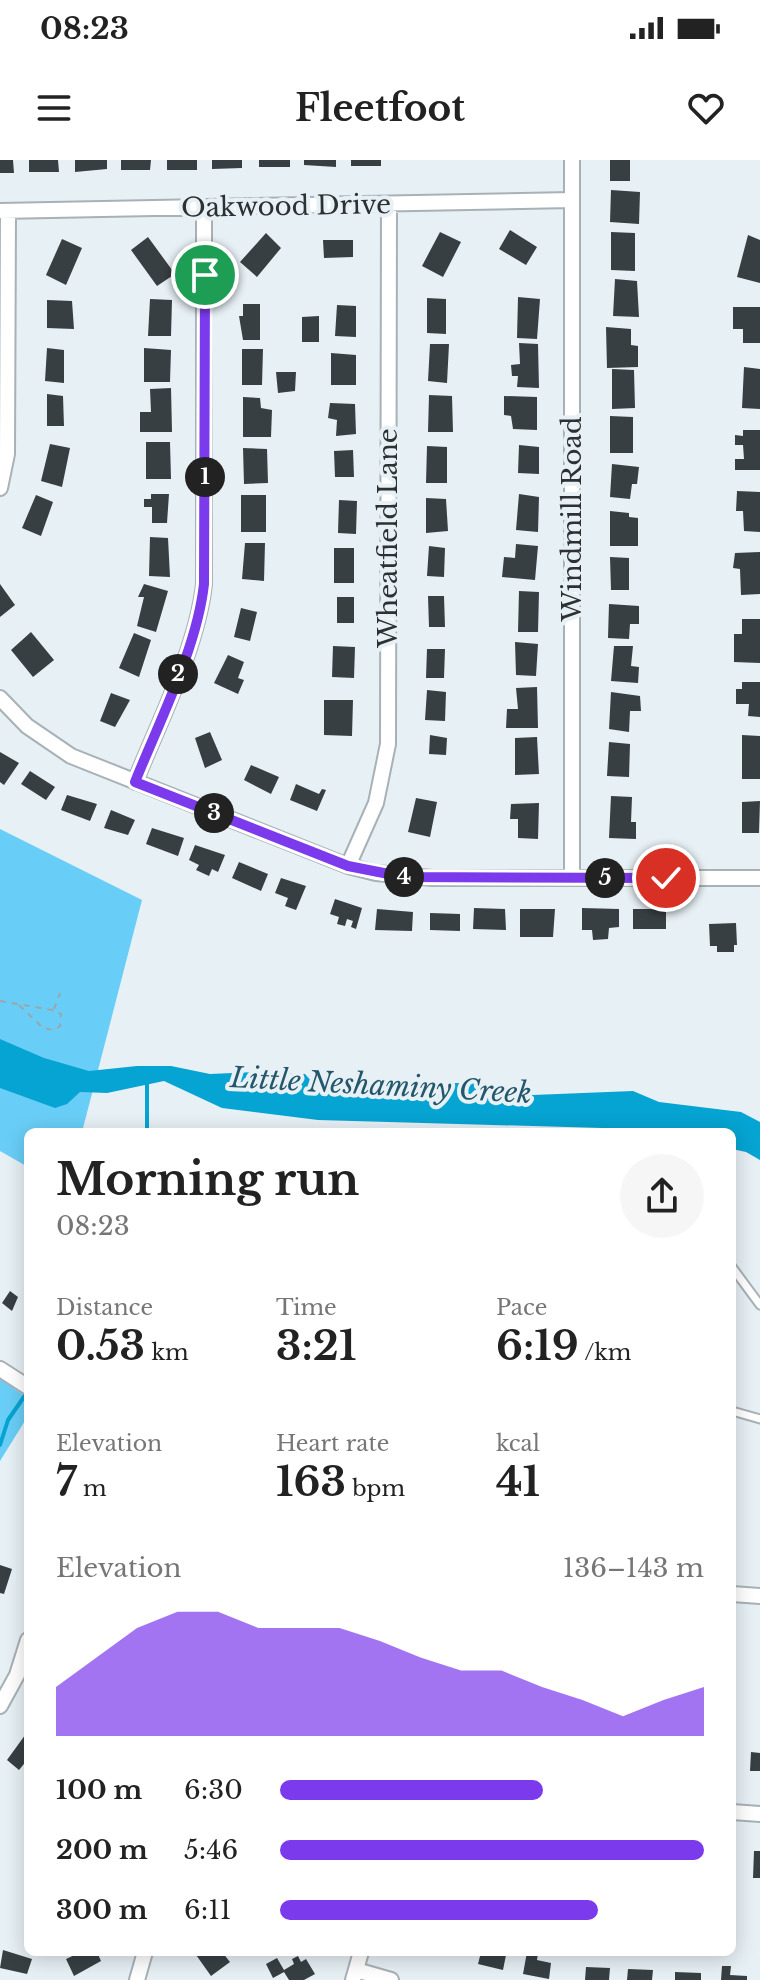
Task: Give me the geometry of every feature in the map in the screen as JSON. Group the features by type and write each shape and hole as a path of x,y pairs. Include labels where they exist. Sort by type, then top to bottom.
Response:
{"street":[{"name":"Windmill Road","path":"572,160 572,878"},
{"name":"Oakwood Drive","path":"4,211 572,200"},
{"name":"Wheatfield Lane","path":"348,866 376,803 388,744 389,204"},
{"path":"135,782 187,652 202,605 204,207"},
{"path":"0,488 7,454 4,406 4,211"},
{"path":"0,698 27,726 55,747 348,866 404,877 760,878"},
{"path":"0,1369 24,1384"},
{"path":"736,1594 760,1596"},
{"path":"0,1706 17,1675 24,1653"},
{"path":"736,1812 760,1814"},
{"path":"137,1980 144,1956"},
{"path":"355,1975 391,1980"}],"lane":[{"path":"736,1272 760,1305"},
{"path":"736,1412 760,1419"}],"path":[{"path":"54,1011 60,993"},
{"path":"0,1001 54,1011 61,1014 60,1026 54,1030 43,1028 19,1005"}],"shaded area":[{"path":"0,829 142,900 83,1128 24,1128 24,1165 0,1151"},
{"path":"0,1379 24,1395 24,1422 0,1461"}],"water":[{"name":"Little Neshaminy Creek","path":"0,1039 44,1058 89,1071 171,1066 210,1074 305,1074 313,1083 476,1083 533,1095 633,1091 659,1102 741,1112 760,1122 760,1160 736,1150 736,1128 602,1128 318,1120 222,1108 164,1081 107,1093 80,1092 67,1104 55,1108 0,1088"}],"building":[{"path":"0,160 13,160 14,173 0,173"},
{"path":"29,160 58,160 59,172 29,172"},
{"path":"75,160 107,160 107,169 75,172"},
{"path":"121,160 151,160 150,170 121,170"},
{"path":"167,160 197,160 197,170 167,170"},
{"path":"212,160 242,160 242,168 212,169"},
{"path":"259,160 290,160 290,167 259,167"},
{"path":"304,160 336,160 336,167 304,165"},
{"path":"351,160 381,160 381,166 351,166"},
{"path":"610,160 630,160 630,181 610,181"},
{"path":"611,190 640,192 639,224 610,222"},
{"path":"510,230 537,247 526,265 499,249"},
{"path":"440,232 461,242 443,277 422,266"},
{"path":"611,232 635,233 635,271 611,270"},
{"path":"266,233 281,248 257,277 240,262"},
{"path":"748,235 760,240 760,283 737,277"},
{"path":"148,237 175,274 157,286 131,250"},
{"path":"62,239 82,248 66,285 46,275"},
{"path":"323,240 353,240 353,257 324,258"},
{"path":"615,279 637,281 639,317 613,316"},
{"path":"518,297 540,299 537,339 517,338"},
{"path":"427,298 446,299 446,334 427,333"},
{"path":"150,299 172,300 171,336 148,336"},
{"path":"47,300 72,301 74,329 47,328"},
{"path":"243,304 260,304 260,340 243,340 239,316 243,316"},
{"path":"337,305 356,306 356,337 335,336"},
{"path":"733,307 760,307 760,343 743,343 743,329 733,329"},
{"path":"319,316 319,342 302,342 302,317"},
{"path":"606,327 631,329 631,345 638,346 638,367 607,368"},
{"path":"519,343 538,344 539,388 517,387 518,376 512,376 511,365 520,364"},
{"path":"430,344 449,344 447,383 428,381"},
{"path":"47,348 64,350 64,383 45,381"},
{"path":"144,348 171,350 170,382 144,382"},
{"path":"242,349 263,349 262,385 242,385"},
{"path":"331,353 356,355 356,385 331,385"},
{"path":"744,367 760,369 760,409 742,408"},
{"path":"612,369 634,370 635,408 612,409"},
{"path":"276,372 296,372 295,391 278,393"},
{"path":"171,388 172,432 140,432 140,412 151,412 150,389"},
{"path":"47,394 63,396 64,426 47,426"},
{"path":"429,395 452,396 453,432 428,432"},
{"path":"504,396 537,397 537,430 513,429 511,416 504,415"},
{"path":"243,397 260,398 261,408 272,410 271,437 243,437"},
{"path":"330,403 355,404 356,434 336,436 337,420 328,418"},
{"path":"610,416 633,417 633,453 610,453"},
{"path":"743,430 760,430 760,470 735,470 735,459 744,459 743,445 735,445 735,435 743,436"},
{"path":"146,442 170,442 171,479 146,479"},
{"path":"50,444 70,448 62,487 41,481"},
{"path":"519,445 539,447 539,474 518,473"},
{"path":"427,446 447,447 447,483 426,483"},
{"path":"243,448 267,449 268,483 244,484"},
{"path":"353,450 354,477 335,477 334,451"},
{"path":"612,464 639,467 637,484 632,484 630,499 610,497"},
{"path":"737,491 760,492 760,532 744,531 743,511 736,511"},
{"path":"151,494 169,494 167,523 152,523 152,507 144,507 144,499 151,499"},
{"path":"519,494 539,497 538,532 516,530"},
{"path":"36,495 53,502 41,536 22,528"},
{"path":"241,495 266,495 266,532 241,532"},
{"path":"426,498 446,499 448,531 426,533"},
{"path":"339,500 357,501 356,534 338,533"},
{"path":"610,511 629,513 629,517 638,518 638,546 610,546"},
{"path":"150,537 168,538 170,577 149,576"},
{"path":"245,543 265,543 264,581 242,579"},
{"path":"516,544 538,546 535,580 502,577 504,557 515,558"},
{"path":"429,546 445,548 444,577 427,576"},
{"path":"334,548 354,548 354,583 334,583"},
{"path":"760,552 760,594 741,595 740,569 733,568 735,553"},
{"path":"610,557 629,558 629,590 611,590"},
{"path":"0,584 15,605 0,617"},
{"path":"144,584 168,591 156,632 137,626 144,597 138,597"},
{"path":"519,591 539,592 538,632 518,632"},
{"path":"428,596 444,596 445,627 429,627"},
{"path":"337,597 354,597 354,623 337,623"},
{"path":"609,604 639,606 639,624 630,624 629,639 608,638"},
{"path":"241,608 257,612 250,641 234,637"},
{"path":"742,619 760,619 760,663 734,662 734,634 742,634"},
{"path":"31,632 54,660 33,677 11,650"},
{"path":"134,633 151,640 139,677 119,668"},
{"path":"515,642 538,644 536,676 516,675"},
{"path":"333,646 355,647 354,678 332,677"},
{"path":"614,646 633,646 631,666 639,667 638,683 611,681"},
{"path":"427,649 445,649 444,678 426,678"},
{"path":"228,655 244,662 238,678 244,680 238,694 214,683"},
{"path":"742,682 760,682 760,717 748,716 749,704 736,704 736,689 742,689"},
{"path":"537,687 538,728 506,728 507,709 518,709 516,688"},
{"path":"427,690 446,692 445,721 425,720"},
{"path":"611,692 640,696 641,711 630,711 629,732 609,729"},
{"path":"111,693 130,700 115,727 100,721"},
{"path":"324,700 353,700 352,736 324,735"},
{"path":"210,732 222,760 205,768 195,738"},
{"path":"430,735 447,738 446,755 429,754"},
{"path":"742,735 760,736 760,779 742,779"},
{"path":"537,737 539,774 515,775 515,738"},
{"path":"609,742 630,744 629,777 607,776"},
{"path":"0,752 19,763 4,785 0,782"},
{"path":"251,765 279,777 271,794 244,780"},
{"path":"30,771 55,787 46,800 21,784"},
{"path":"296,784 319,794 322,789 326,790 317,811 290,800"},
{"path":"67,795 97,804 90,821 61,810"},
{"path":"611,796 632,797 631,822 636,822 636,839 609,838"},
{"path":"416,798 437,802 430,837 408,832"},
{"path":"760,801 759,833 742,833 742,802"},
{"path":"539,803 538,839 518,838 518,819 510,819 511,804"},
{"path":"111,810 135,820 128,835 104,828"},
{"path":"152,828 184,838 178,856 146,844"},
{"path":"195,845 225,855 218,872 212,869 209,876 196,870 199,865 189,860"},
{"path":"239,862 268,874 261,891 232,878"},
{"path":"281,878 306,886 296,910 285,906 288,898 275,893"},
{"path":"335,899 362,908 356,929 351,927 353,921 347,919 345,926 337,924 339,917 330,914"},
{"path":"474,908 505,909 506,930 473,929"},
{"path":"582,908 619,909 619,927 609,928 608,939 593,940 592,930 582,930"},
{"path":"377,909 413,912 412,931 375,930"},
{"path":"520,909 555,909 553,937 520,937"},
{"path":"633,909 666,909 666,929 633,929"},
{"path":"430,913 460,914 460,931 430,930"},
{"path":"736,923 737,945 734,945 734,952 717,952 717,946 710,946 709,924"},
{"path":"10,1291 18,1297 12,1311 2,1303"},
{"path":"0,1565 12,1569 4,1594 0,1593"},
{"path":"24,1737 24,1764 19,1770 7,1760"},
{"path":"751,1752 760,1753 760,1771 750,1771"},
{"path":"754,1851 760,1851 760,1878 753,1878"},
{"path":"3,1950 32,1959 27,1974 0,1968"},
{"path":"72,1956 99,1956 101,1961 74,1976 66,1959"},
{"path":"197,1956 225,1956 230,1962 211,1976"},
{"path":"298,1956 301,1962 306,1959 315,1974 304,1980 289,1980 284,1972 273,1978 266,1964 277,1958 284,1970 294,1964 292,1959"},
{"path":"480,1956 506,1956 503,1970 478,1964"},
{"path":"526,1956 538,1956 537,1960 551,1963 549,1979 523,1974"},
{"path":"722,1966 731,1966 730,1975 747,1976 747,1980 721,1980"},
{"path":"586,1967 610,1968 609,1980 585,1980"},
{"path":"628,1969 653,1970 652,1980 627,1980"},
{"path":"675,1972 701,1973 701,1980 675,1980"}],"waterway":[{"path":"147,1078 147,1128"},
{"path":"0,1445 8,1420 24,1397"}],"route":[{"path":"205,275 202,605 182,665 135,782 348,866 376,873 432,878 666,878"}]}
